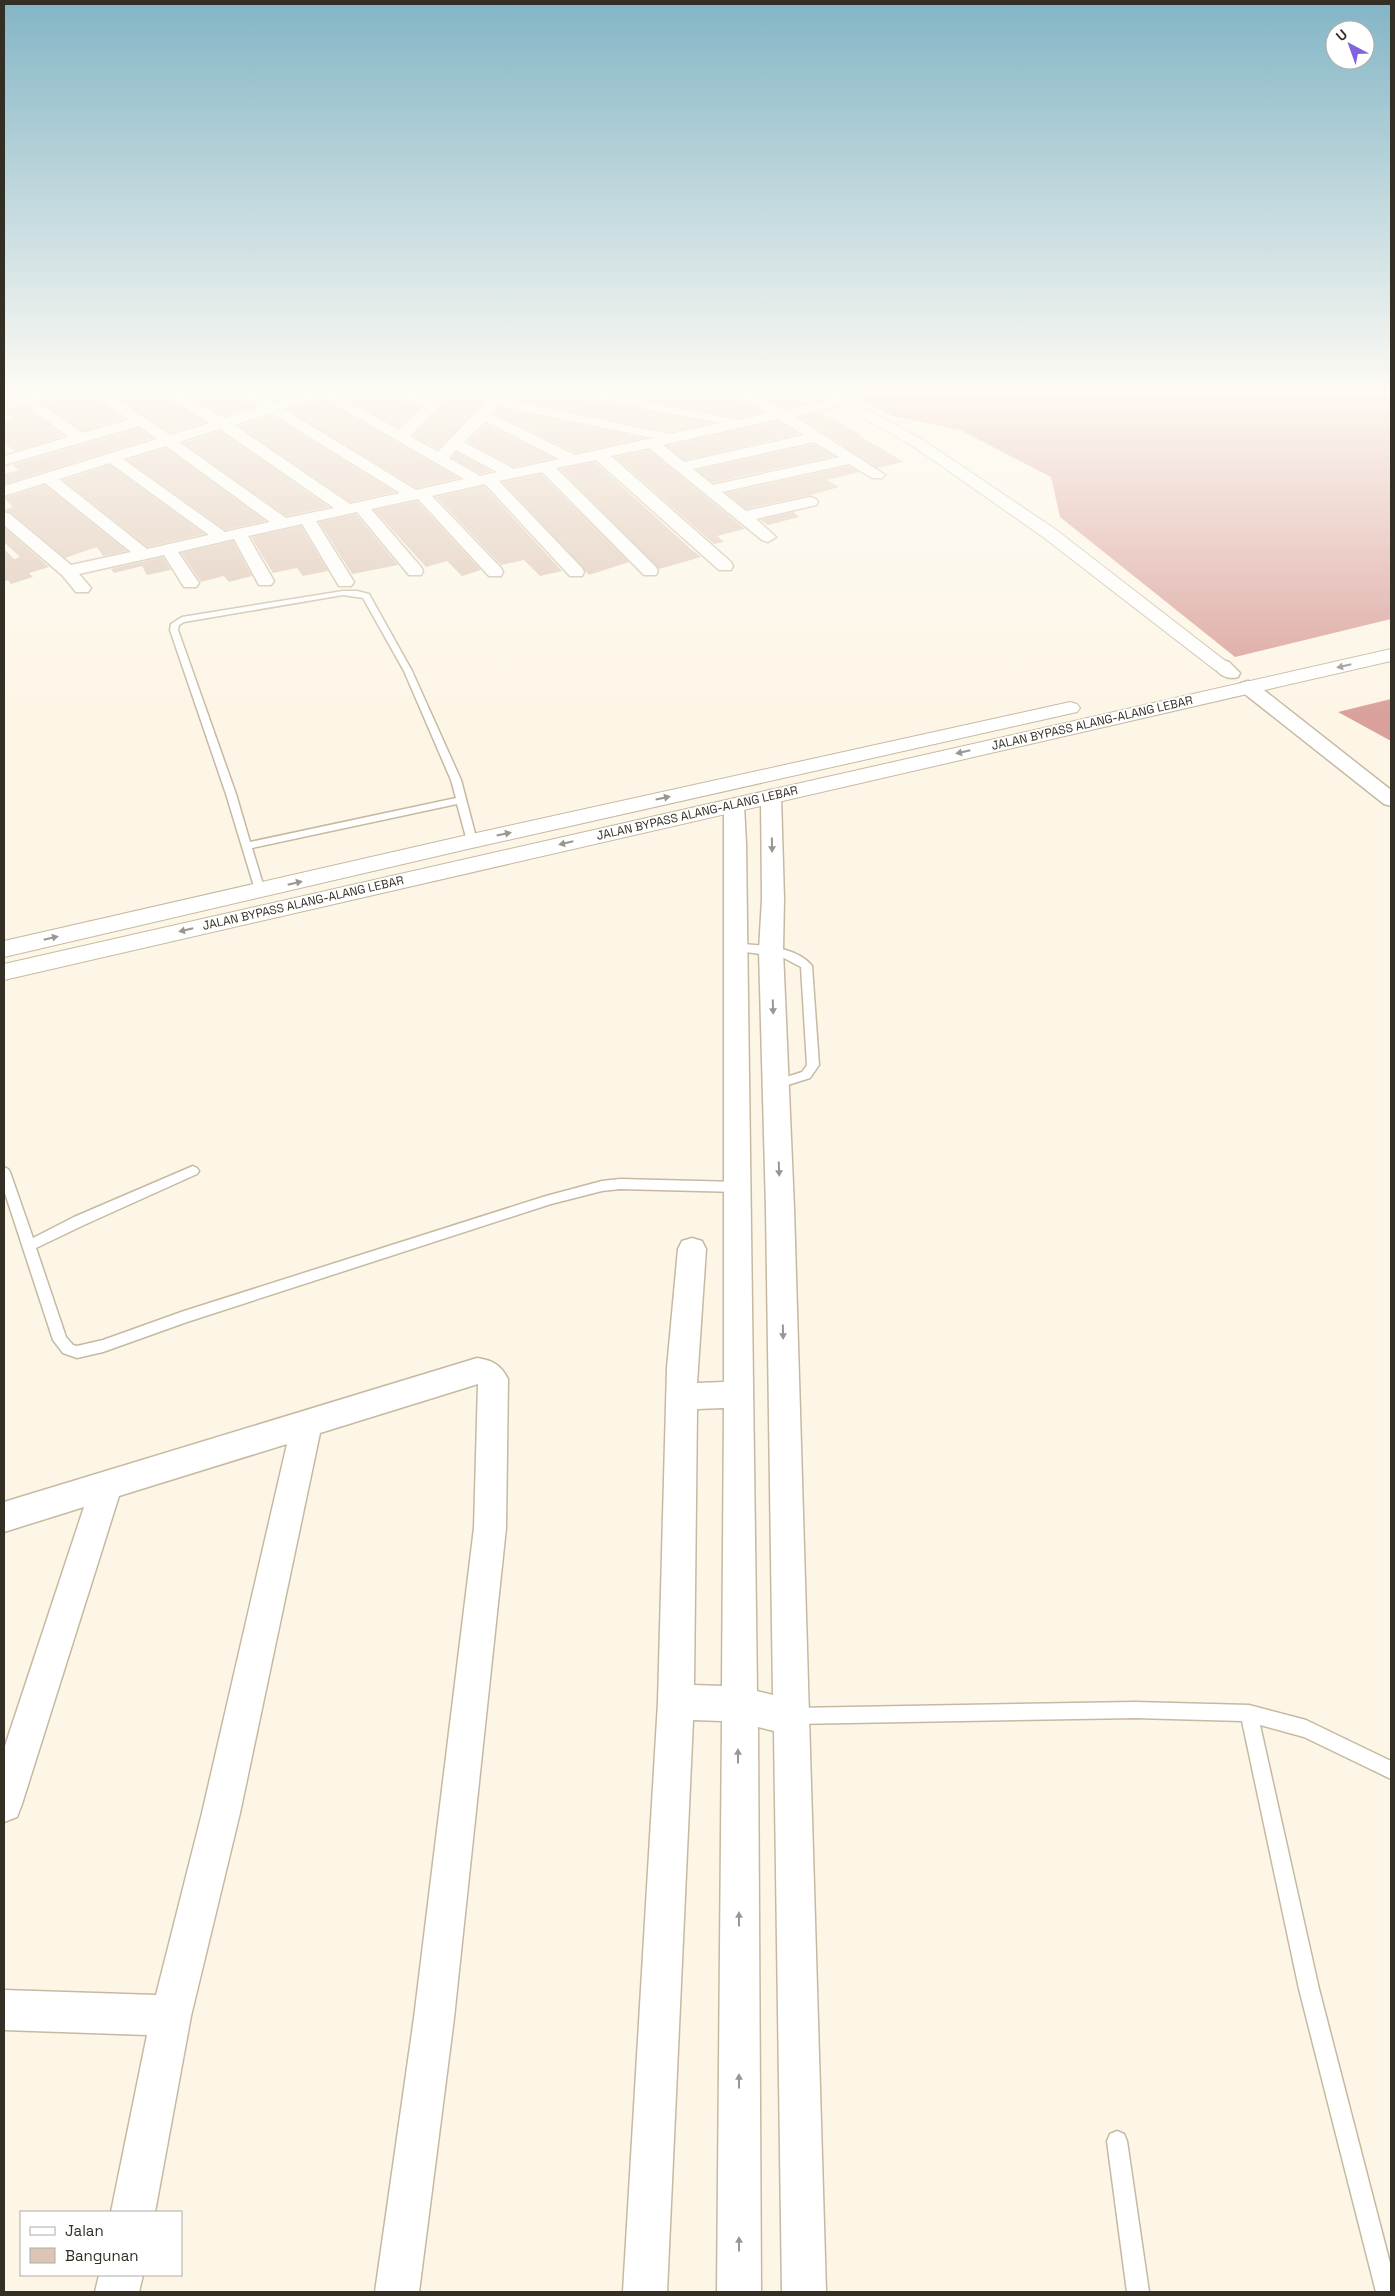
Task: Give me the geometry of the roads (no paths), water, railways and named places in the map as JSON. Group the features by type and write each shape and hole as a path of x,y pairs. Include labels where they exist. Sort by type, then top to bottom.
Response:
{"main road":[{"path":"1001,500 1049,533 1226,670"},
{"name":"JALAN BYPASS ALANG-ALANG LEBAR","path":"4,949 1226,670 1391,638"},
{"name":"JALAN BYPASS ALANG-ALANG LEBAR","path":"4,972 1391,655"}],"street":[{"path":"76,500 146,555"},
{"path":"171,500 222,537"},
{"path":"250,500 284,524"},
{"path":"343,500 355,508 415,571"},
{"path":"68,571 390,500"},
{"path":"424,500 496,572"},
{"path":"503,500 576,572"},
{"path":"579,500 650,570"},
{"path":"651,500 726,566"},
{"path":"722,500 768,537"},
{"path":"743,517 810,502"},
{"path":"4,517 68,571 82,588"},
{"path":"307,519 345,582"},
{"path":"239,534 265,581"},
{"path":"169,550 190,583"},
{"path":"1248,688 1391,800"},
{"path":"772,796 773,899 771,950 780,1208 804,2292"},
{"path":"734,805 737,900 739,1187 740,2292"},
{"path":"645,2292 676,1702 681,1396 692,1249"},
{"path":"4,1517 477,1371 490,1375 493,1379 490,1528 434,2018 397,2292"},
{"path":"681,1396 739,1395"},
{"path":"133,2211 171,2016 221,1813 307,1424"},
{"path":"4,1804 107,1485"},
{"path":"676,1702 738,1704 790,1716"},
{"path":"4,2010 171,2016"},
{"path":"117,2292 121,2276"}],"lane":[{"path":"260,891 231,794 174,630 175,624 182,620 343,593 357,593 366,596 408,671 456,780 472,841"},
{"path":"246,846 461,800"},
{"path":"736,947 771,950"},
{"path":"30,1245 79,1221 193,1171"},
{"path":"4,1172 30,1245 60,1340 68,1349 77,1352 102,1346 184,1317 551,1199 602,1186 620,1184 739,1187"},
{"path":"790,1716 1135,1710 1249,1713 1306,1729 1391,1770"},
{"path":"1249,1713 1309,1989 1387,2292"},
{"path":"1118,2141 1138,2292"}]}
